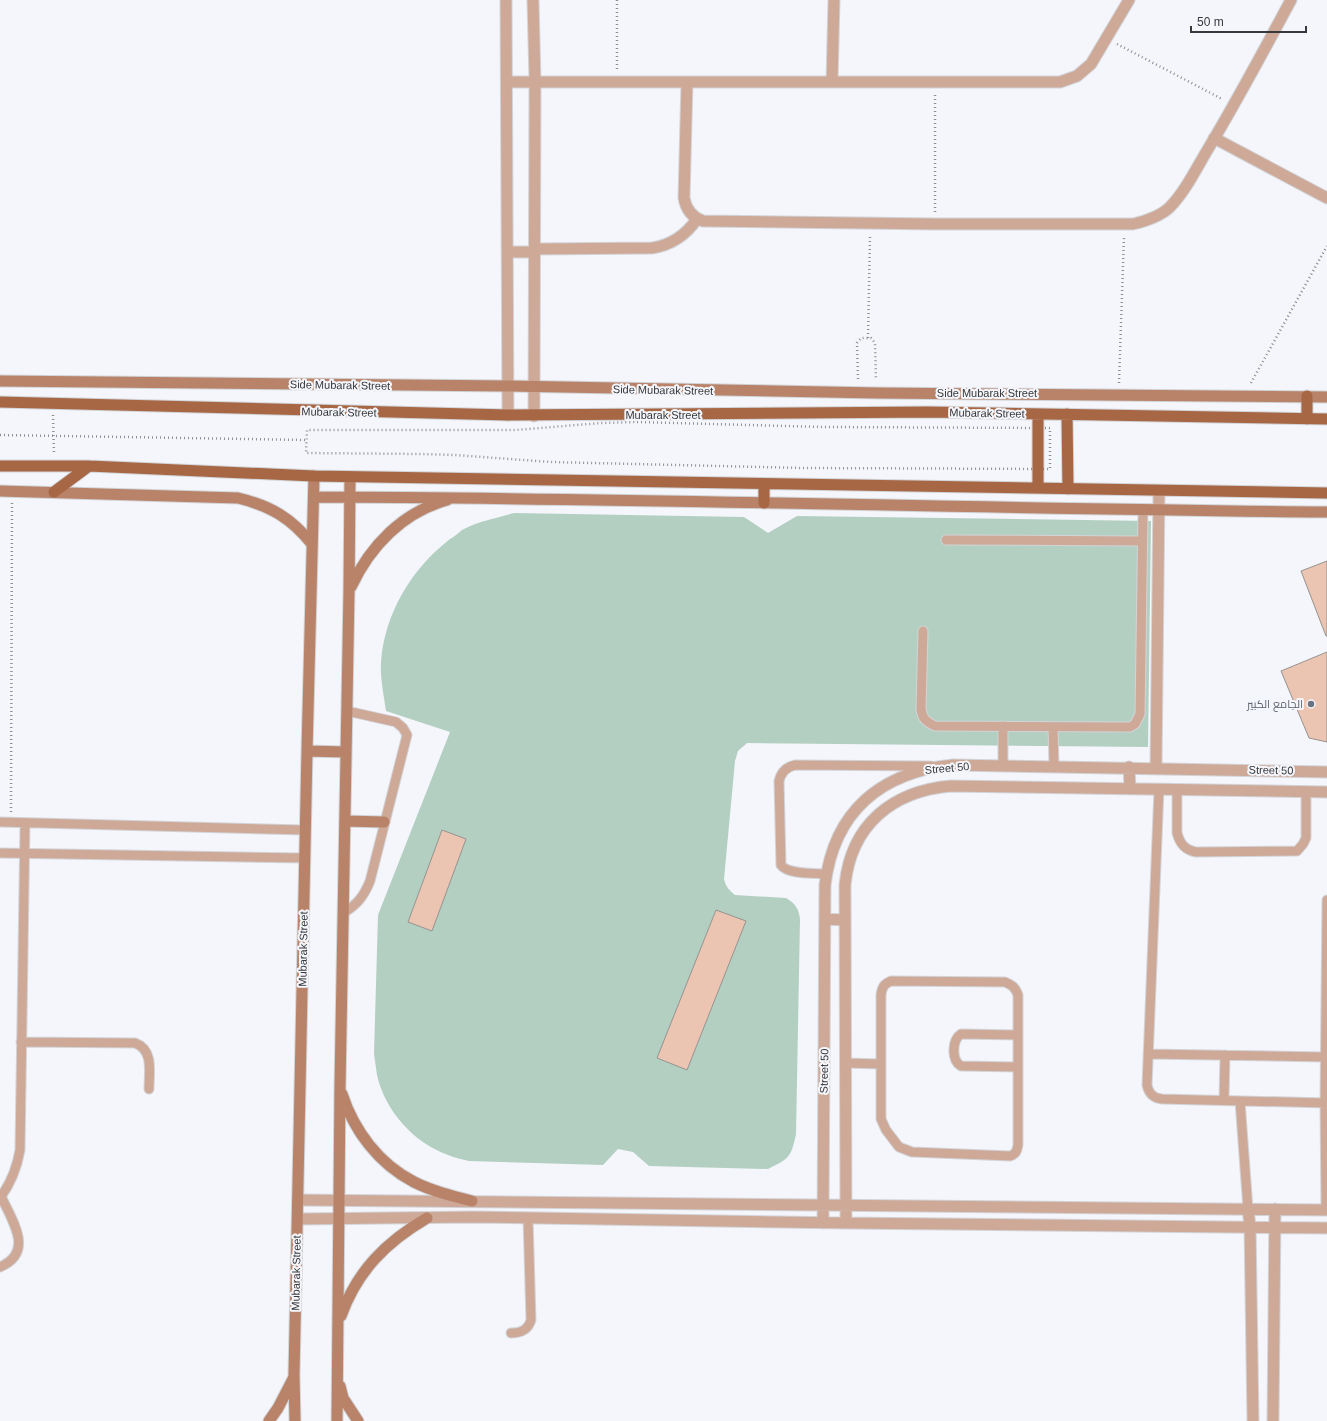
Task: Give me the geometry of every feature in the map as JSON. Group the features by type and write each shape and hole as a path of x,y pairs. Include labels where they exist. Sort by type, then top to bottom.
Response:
{"main road":[{"name":"Side Mubarak Street","path":"0,381 507,386 534,388 858,392 1327,396"},
{"path":"1307,396 1307,419"},
{"name":"Mubarak Street","path":"0,402 508,416 921,412 1327,419"},
{"path":"1038,414 1038,488"},
{"path":"1067,414 1068,489"},
{"path":"0,466 89,466 350,477 1327,493"},
{"path":"54,492 89,466"},
{"name":"Mubarak Street","path":"295,1421 294,1375 306,751 314,476"},
{"path":"337,1421 338,1200 350,477"},
{"path":"764,484 764,503"},
{"path":"0,492 54,492 238,498 256,502 287,518 312,544"},
{"path":"314,496 457,497 1327,512"},
{"path":"349,592 367,559 378,544 391,531 406,519 422,510 439,502 457,497"},
{"path":"306,751 346,752"},
{"path":"345,822 384,822"},
{"path":"340,1086 346,1106 355,1124 380,1157 413,1181 432,1190 472,1201"},
{"path":"338,1324 354,1287 369,1265 393,1240 409,1228 427,1218"},
{"path":"269,1421 287,1392 294,1375"},
{"path":"337,1377 343,1398 358,1421"}],"street":[{"path":"506,0 508,82 508,416"},
{"path":"533,0 535,81 534,416"},
{"path":"832,82 834,0"},
{"path":"508,82 1051,82 1069,80 1077,76 1091,64 1129,0"},
{"path":"687,82 684,198 688,211 697,219 708,222 1124,225 1142,222 1159,215 1180,196 1233,105 1291,0"},
{"path":"1214,138 1326,195"},
{"path":"508,252 660,247 675,241 684,235 697,219"},
{"path":"1156,768 1159,491"},
{"name":"Street 50","path":"823,1223 825,885 831,855 836,840 852,814 864,801 877,790 892,781 907,774 938,766 1054,766 1327,772"},
{"path":"1129,768 1130,789"},
{"name":"Street 50","path":"846,1223 846,872 854,848 863,832 876,816 899,799 925,789 951,786 1327,792"},
{"path":"825,919 845,920"},
{"path":"298,1200 1248,1208 1326,1210"},
{"path":"472,1201 472,1217"},
{"path":"1248,1208 1250,1226 1253,1421"},
{"path":"1273,1421 1275,1209"},
{"path":"298,1219 472,1217 823,1223 1250,1226 1327,1228"}],"lane":[{"path":"923,631 920,709 924,720 935,726 1130,727 1135,724 1140,714 1143,510"},
{"path":"946,540 1142,541"},
{"path":"343,913 356,904 366,891 370,881 407,735 400,724 396,722 347,711"},
{"path":"1002,726 1003,766"},
{"path":"1053,727 1054,766"},
{"path":"827,874 790,872 784,869 781,865 779,781 782,772 786,768 795,765 938,766"},
{"path":"1159,789 1147,1086 1152,1095 1156,1098 1162,1099 1326,1103"},
{"path":"1177,790 1178,839 1187,848 1196,852 1297,851 1306,838 1306,792"},
{"path":"0,822 305,830"},
{"path":"0,1267 12,1260 17,1254 19,1240 1,1197 13,1177 18,1164 20,1150 25,823"},
{"path":"0,853 304,858"},
{"path":"1326,1210 1325,1057 1327,900"},
{"path":"891,980 1005,982 1015,988 1018,995 1018,1035 1018,1145 1014,1154 1010,1156 919,1153 899,1147 886,1130 881,1119 881,995 882,988 886,983 891,980"},
{"path":"1018,1035 961,1034 955,1041 955,1059 961,1066 1018,1067"},
{"path":"22,1042 135,1043 144,1048 149,1057 149,1089"},
{"path":"1148,1054 1325,1057"},
{"path":"1224,1100 1225,1055"},
{"path":"845,1062 881,1064"},
{"path":"1240,1101 1248,1208"},
{"path":"511,1333 522,1332 527,1328 531,1320 528,1218"}],"path":[{"path":"617,0 617,82"},
{"path":"1106,38 1233,105"},
{"path":"935,82 935,224"},
{"path":"868,338 870,224"},
{"path":"1118,394 1124,225"},
{"path":"1244,396 1327,246"},
{"path":"858,392 857,342 860,338 873,339 875,343 877,392"},
{"path":"53,403 54,466"},
{"path":"637,422 824,427 1050,428 1050,469 803,468 551,462 427,454 306,453 307,440 307,430 516,430 637,422"},
{"path":"0,435 307,440"},
{"path":"11,822 12,492"}],"green space":[{"path":"514,513 744,517 768,533 797,516 1151,521 1148,747 747,743 738,751 735,761 724,879 725,882 728,888 735,895 786,898 796,907 799,912 800,919 796,1134 793,1148 788,1156 781,1162 768,1169 649,1166 633,1152 618,1149 603,1165 469,1161 436,1150 413,1134 394,1113 381,1088 377,1075 374,1054 378,915 450,732 386,711 381,675 383,645 394,610 402,594 412,578 436,551 468,527"}],"building":[{"path":"1327,561 1327,636 1326,636 1301,571"},
{"name":"الجامع الكبير","path":"1327,652 1327,742 1309,738 1281,671"},
{"path":"442,830 466,839 432,931 408,922"},
{"path":"716,910 746,921 687,1070 657,1058"}],"place":[{"name":"الجامع الكبير","path":"1311,704"}]}
